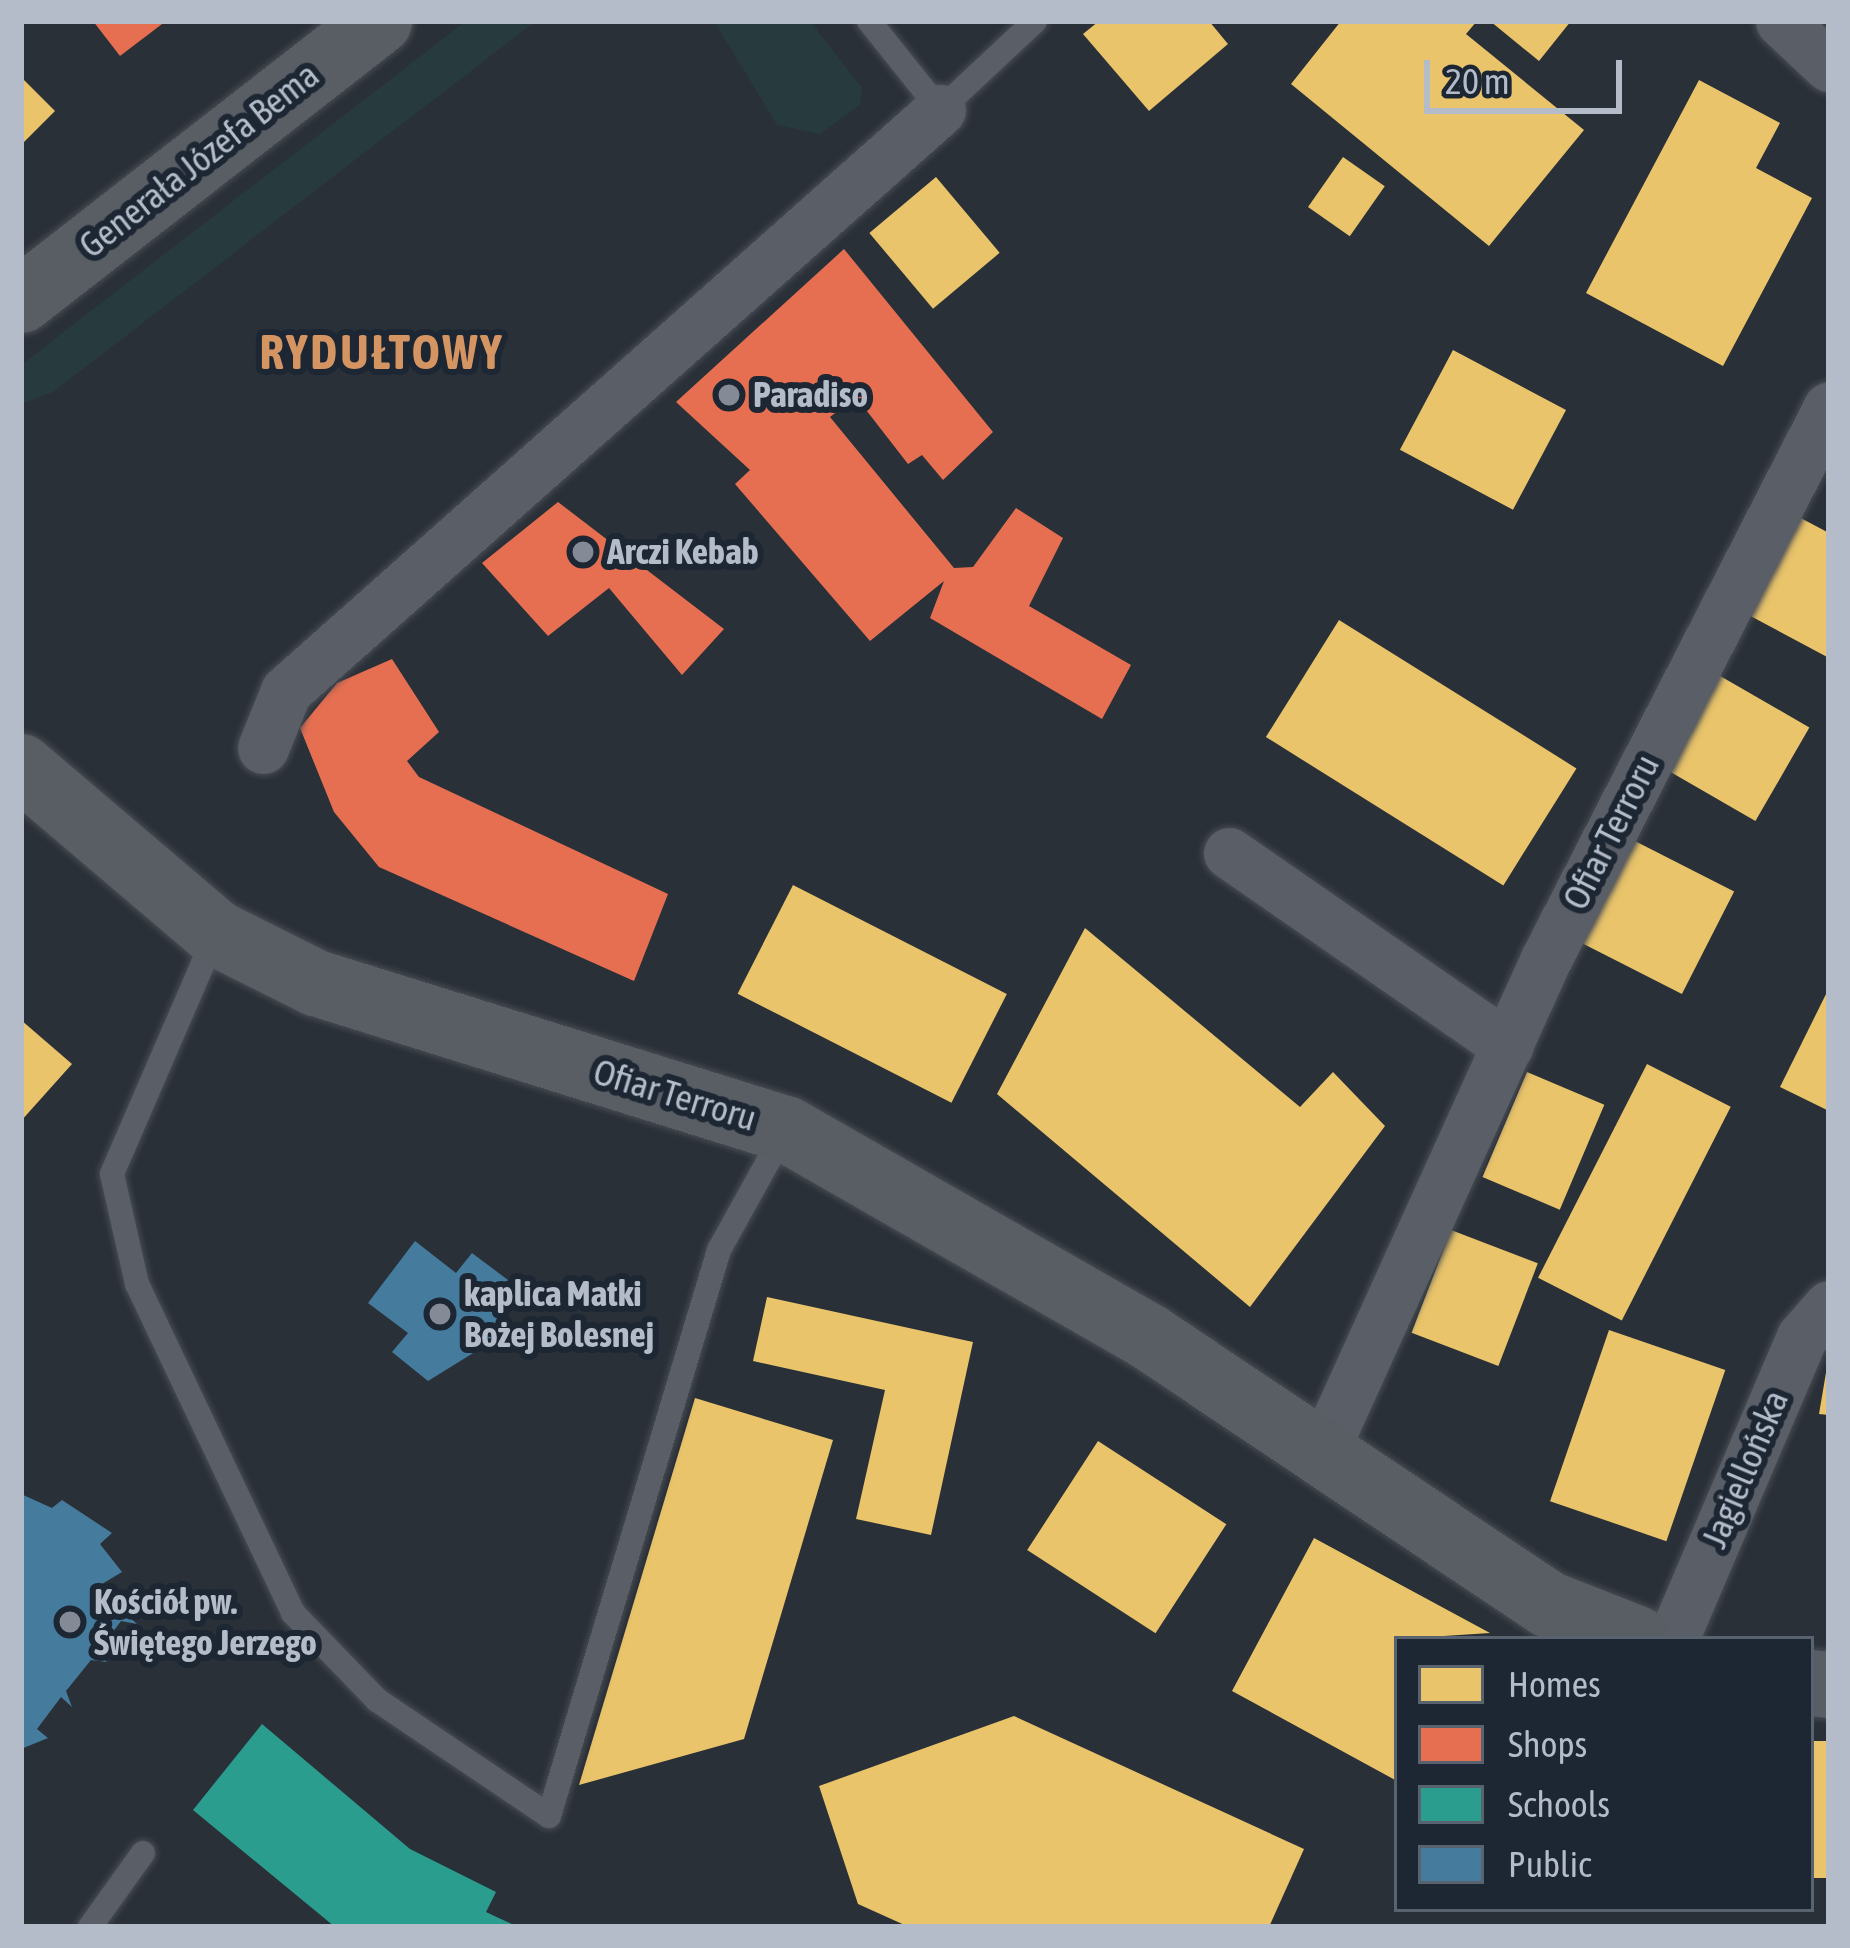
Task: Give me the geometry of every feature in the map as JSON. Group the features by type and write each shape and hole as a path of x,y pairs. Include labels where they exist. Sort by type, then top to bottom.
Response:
{"street":[{"name":"Generała Józefa Bema","path":"21,300 379,21"},
{"path":"1781,21 1829,66"},
{"path":"263,748 286,691 940,110"},
{"name":"Ofiar Terroru","path":"1319,1460 1546,959 1829,407"},
{"name":"Ofiar Terroru","path":"21,767 216,933 316,983 786,1129 1148,1336 1319,1460 1548,1604 1629,1636"},
{"path":"1229,853 1508,1046"},
{"name":"Jagiellońska","path":"1674,1636 1802,1336 1829,1306"}],"lane":[{"path":"869,21 940,110 1035,21"},
{"path":"216,933 112,1174 137,1284 293,1612 377,1700 549,1816 719,1250 786,1129"},
{"path":"90,1927 143,1853"}],"green space":[{"path":"466,21 536,21 53,392 21,404 21,365"},
{"path":"714,21 810,21 862,88 860,105 820,134 777,125"}],"building: Homes":[{"path":"1099,21 1209,21 1228,44 1149,111 1083,34"},
{"path":"1341,21 1477,21 1466,34 1584,130 1489,246 1291,84"},
{"path":"1490,21 1571,21 1539,61"},
{"path":"21,77 55,111 21,145"},
{"path":"1699,80 1780,123 1756,168 1812,198 1723,366 1586,293"},
{"path":"1343,157 1385,186 1350,236 1308,207"},
{"path":"936,177 1000,253 933,309 869,233"},
{"path":"1453,350 1566,410 1513,510 1400,450"},
{"path":"1795,515 1829,533 1829,658 1743,612"},
{"path":"1339,620 1576,768 1503,885 1266,737"},
{"path":"1715,673 1809,728 1755,821 1661,767"},
{"path":"1629,838 1734,892 1682,994 1577,940"},
{"path":"793,885 1007,994 951,1103 738,994"},
{"path":"1085,928 1300,1107 1333,1072 1385,1126 1250,1307 997,1094"},
{"path":"1829,988 1829,1111 1780,1087"},
{"path":"21,1020 72,1064 21,1121"},
{"path":"1647,1064 1731,1107 1622,1321 1538,1278"},
{"path":"1527,1072 1604,1105 1560,1210 1482,1177"},
{"path":"1451,1230 1538,1263 1498,1366 1412,1333"},
{"path":"767,1297 973,1342 931,1535 856,1519 885,1390 753,1361"},
{"path":"1609,1330 1725,1370 1666,1541 1550,1501"},
{"path":"1829,1355 1829,1415 1819,1414"},
{"path":"695,1398 833,1440 744,1739 579,1785"},
{"path":"1098,1441 1226,1524 1156,1633 1027,1550"},
{"path":"1314,1538 1490,1633 1394,1636 1394,1779 1232,1691"},
{"path":"1014,1716 1304,1849 1269,1927 909,1927 858,1904 819,1786"},
{"path":"1814,1741 1829,1741 1829,1878 1814,1878"}],"building: Shops":[{"path":"93,21 166,21 120,56"},
{"path":"844,249 993,432 943,480 922,455 908,464 856,397 830,417 954,568 973,567 1016,508 1063,538 1029,606 1131,665 1102,719 930,618 944,581 870,641 735,484 750,470 676,402"},
{"path":"558,502 724,629 682,675 609,588 548,636 482,563"},
{"path":"392,659 439,732 407,761 419,777 668,894 634,981 379,867 334,812 300,728 337,683"}],"building: Schools":[{"path":"262,1724 410,1849 496,1892 486,1912 518,1927 335,1927 193,1810"}],"building: Public":[{"name":"kaplica Matki Bożej Bolesnej","path":"415,1241 456,1273 472,1253 508,1280 493,1299 502,1307 491,1342 428,1381 392,1352 408,1333 368,1303"},
{"name":"Kościół pw. Świętego Jerzego","path":"21,1494 52,1508 62,1500 112,1533 100,1544 122,1572 97,1587 137,1624 121,1621 97,1653 107,1662 91,1660 66,1691 72,1707 61,1697 37,1729 48,1738 21,1749"}],"place":[{"name":"Paradiso","path":"729,395"},
{"name":"Arczi Kebab","path":"583,552"},
{"name":"kaplica Matki Bożej Bolesnej","path":"440,1314"},
{"name":"Kościół pw. Świętego Jerzego","path":"70,1622"}],"district":[{"name":"RYDUŁTOWY","path":"382,352"}]}
